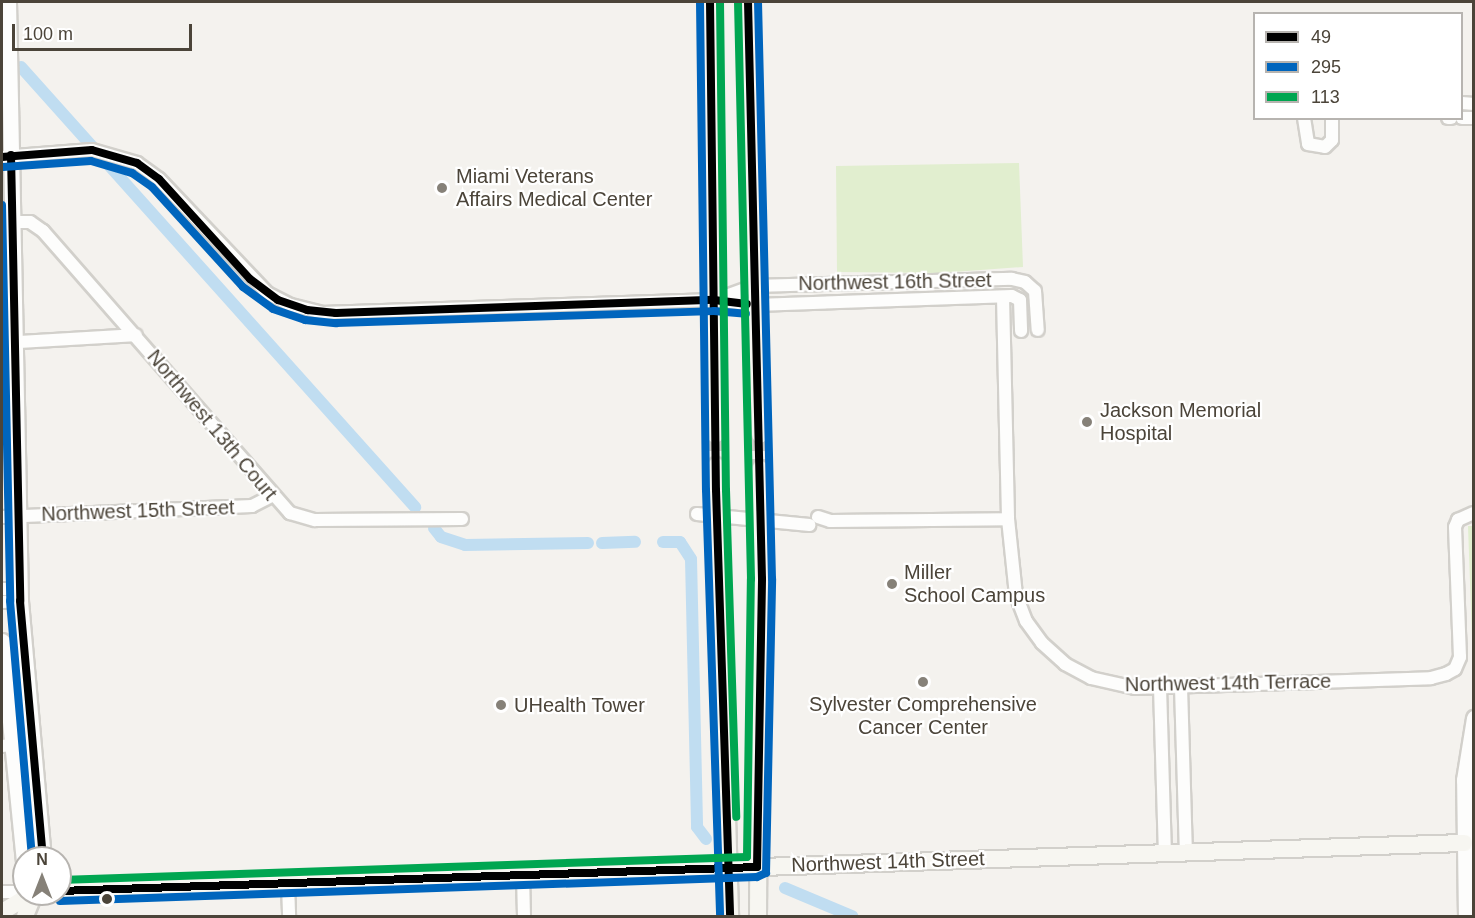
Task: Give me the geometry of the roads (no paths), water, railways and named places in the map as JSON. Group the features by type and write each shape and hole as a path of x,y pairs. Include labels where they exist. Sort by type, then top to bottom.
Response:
{"main road":[{"path":"710,2 715,435"},
{"path":"748,2 754,286 760,435"},
{"path":"716,466 730,916"},
{"path":"758,916 760,469"},
{"name":"Northwest 14th Street","path":"72,891 1470,842"}],"street":[{"path":"8,2 6,156 13,222 8,342 20,595 42,846"},
{"path":"1304,120 1308,144 1325,147 1332,140 1332,120"},
{"name":"Northwest 16th Street","path":"6,156 92,150 137,163 159,178 259,286 278,300 307,310 336,313 714,300 756,305 1003,297 1020,300 1021,331"},
{"name":"Northwest 13th Court","path":"13,222 30,222 43,231 136,335 272,496 290,513 309,520 462,519"},
{"name":"Northwest 16th Street","path":"714,300 754,286 1018,280 1035,291 1038,330"},
{"name":"Northwest 14th Terrace","path":"1003,297 1008,519 1016,595 1026,621 1042,643 1065,664 1091,678 1121,687 1180,687 1431,678 1455,669 1460,657 1455,527 1469,514"},
{"path":"8,342 136,335"},
{"name":"Northwest 15th Street","path":"2,517 252,507 272,496"},
{"path":"697,514 716,514 761,521 1008,519"},
{"path":"2,589 20,595"},
{"path":"2,602 20,595"},
{"path":"2,640 6,745 22,846"},
{"path":"1160,687 1165,852"},
{"path":"1180,687 1186,852"},
{"path":"1466,916 1470,842 1467,743 1473,718"},
{"path":"6,745 32,743"},
{"path":"523,875 524,916"},
{"path":"288,884 289,916"}],"waterway":[{"path":"21,67 415,507"},
{"path":"434,528 441,537 465,545 588,543"},
{"path":"602,543 635,542"},
{"path":"663,542 680,542 691,559 697,827 706,839"},
{"path":"785,888 852,916"}],"tunnel":[{"path":"715,435 716,466"},
{"path":"760,435 760,469"}],"place":[{"name":"Miami Veterans Affairs Medical Center","path":"442,188"},
{"name":"Jackson Memorial Hospital","path":"1087,422"},
{"name":"Miller School Campus","path":"892,584"},
{"name":"Sylvester Comprehensive Cancer Center","path":"923,682"},
{"name":"UHealth Tower","path":"501,705"}]}
